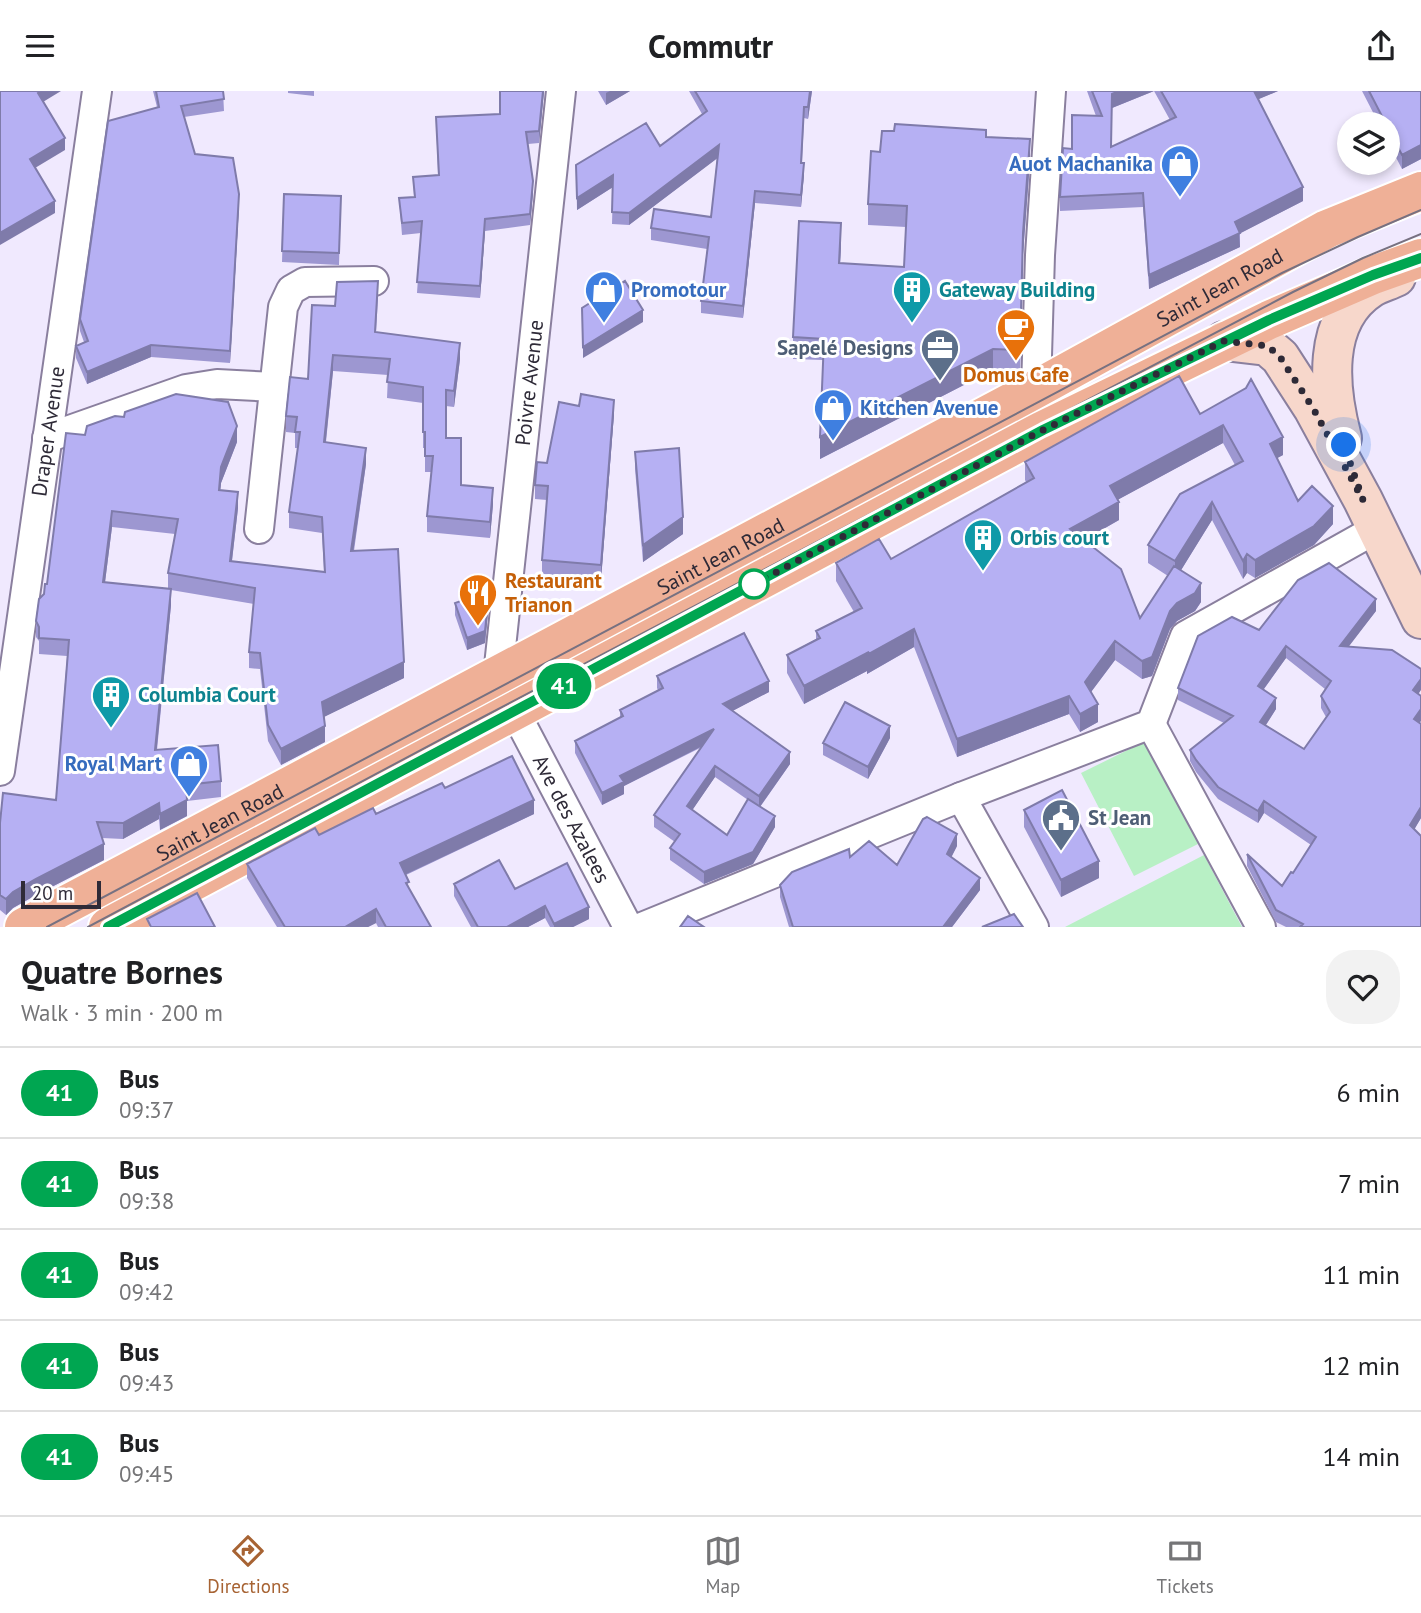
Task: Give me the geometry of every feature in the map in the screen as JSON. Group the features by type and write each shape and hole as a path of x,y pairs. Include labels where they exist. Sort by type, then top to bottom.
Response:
{"main road":[{"name":"Saint Jean Road","path":"24,927 1036,389 1327,229 1421,191"},
{"name":"Saint Jean Road","path":"108,927 1043,430 1224,341 1373,275 1421,258"},
{"path":"1371,514 1344,445 1336,415 1332,389 1336,336 1348,308 1371,288 1421,267"},
{"path":"1224,341 1268,346 1280,357 1313,408 1371,514 1421,619"}],"street":[{"name":"Draper Avenue","path":"0,771 97,91"},
{"name":"Poivre Avenue","path":"498,675 561,91"},
{"path":"1036,389 1040,255 1051,91"},
{"path":"259,530 283,307 290,290 305,282 374,281"},
{"path":"47,438 186,389 217,384 275,387"},
{"path":"642,927 961,797 1151,724 1185,636 1371,514"},
{"name":"Ave des Azalees","path":"515,712 628,927"},
{"path":"1151,724 1261,927"},
{"path":"961,797 1034,927"}],"green space":[{"path":"1148,740 1200,843 1134,876 1081,773"},
{"path":"1204,855 1242,927 1065,927"}],"building":[{"path":"0,91 41,91 38,93 65,138 30,159 55,201 0,233"},
{"path":"156,91 223,91 224,99 181,106 195,154 233,158 239,194 230,351 151,345 87,372 76,346 88,341 80,319 108,121 159,107"},
{"path":"500,91 543,91 539,131 526,132 533,181 530,214 485,219 480,286 417,282 422,221 402,223 399,198 415,197 413,177 439,175 436,117 500,114"},
{"path":"695,91 810,91 808,107 804,107 801,195 755,191 743,306 701,301 709,237 651,228 654,209 711,217 719,145 629,213 612,212 613,175 577,198 576,165 646,123 660,146 707,111"},
{"path":"1092,91 1119,91 1112,94 1111,147 1176,117 1161,91 1254,91 1303,187 1235,222 1240,233 1149,275 1143,193 1060,197 1063,148 1072,149 1072,115 1102,116"},
{"path":"1369,91 1421,91 1421,145 1402,155 1400,112 1380,112"},
{"name":"Gateway Building","path":"895,124 986,130 986,137 1030,139 1023,233 1020,350 993,349 820,437 824,339 793,337 799,221 841,223 839,263 904,267 907,206 868,204 871,151 880,152 882,131 894,131"},
{"path":"284,194 341,196 339,253 282,251"},
{"path":"378,281 375,332 460,343 454,391 446,390 446,438 461,438 461,485 493,488 490,522 427,516 433,456 425,456 423,387 387,382 390,359 333,355 324,442 366,448 351,551 398,549 404,662 322,702 325,726 281,749 268,725 260,653 249,652 255,588 168,573 178,519 112,511 103,582 171,589 155,750 218,745 221,781 186,785 187,800 160,814 159,803 123,823 97,822 104,844 36,879 6,899 0,895 0,823 3,793 56,800 69,640 39,638 36,621 39,599 47,584 66,433 85,435 87,426 115,416 124,417 125,412 176,394 228,402 237,426 221,467 219,490 238,492 230,561 325,572 322,517 289,512 300,432 295,432 297,417 286,416 290,377 308,379 312,305 335,306 337,282"},
{"path":"625,281 643,310 583,347 582,308"},
{"path":"1179,376 1200,414 1246,388 1251,379 1283,437 1270,444 1298,501 1312,486 1333,506 1314,526 1255,560 1247,554 1243,561 1212,502 1175,561 1148,545 1180,494 1243,461 1223,425 1110,486 1119,502 1070,529 1121,569 1140,618 1174,566 1201,583 1195,593 1177,603 1170,611 1152,657 1142,661 1115,641 1085,682 1098,704 1080,714 1069,696 957,739 914,629 804,686 787,655 820,638 816,631 862,608 836,563 879,539 891,559 1034,478 1025,462"},
{"path":"581,394 614,400 601,565 542,560 548,486 535,485 537,462 547,463 559,402 579,406"},
{"path":"679,448 683,517 643,545 635,452"},
{"path":"1329,563 1376,599 1340,646 1392,650 1421,669 1421,679 1413,690 1421,696 1421,709 1414,719 1421,724 1421,807 1410,825 1421,836 1421,927 1300,927 1303,924 1276,910 1247,854 1282,886 1316,837 1264,801 1258,811 1218,787 1190,750 1233,716 1178,688 1198,636 1232,617 1259,630 1298,580","holes":["1286,646 1331,681 1321,696 1330,712 1304,749 1260,722 1276,698 1258,686"]},
{"path":"489,591 485,631 467,638 455,603"},
{"path":"744,633 769,681 723,704 790,752 759,796 715,766 687,806 727,835 748,799 775,816 753,852 704,872 670,848 680,834 654,815 714,729 620,776 624,782 602,793 575,741 623,716 620,710 663,688 657,676"},
{"path":"845,702 890,726 868,767 823,743"},
{"path":"512,756 534,800 400,863 409,882 406,883 431,927 386,927 376,909 345,927 285,927 247,864 315,828 319,835 373,808 376,814 442,783 445,788"},
{"name":"St Jean","path":"1062,790 1099,861 1061,880 1024,810"},
{"path":"927,817 957,834 947,854 980,878 943,927 793,927 780,885 792,872 849,849 850,857 869,841 897,865 923,819"},
{"path":"499,860 515,889 567,863 589,907 554,924 545,906 507,927 478,927 454,884"},
{"path":"197,893 215,927 151,927 147,919"},
{"path":"1014,914 1023,927 982,927"},
{"path":"688,916 704,927 680,927"}],"tram line":[{"path":"47,927 1282,273 1421,210"},
{"path":"88,927 1293,292 1421,234"}],"bus line":[{"name":"41","path":"108,927 1043,430 1269,320 1373,275 1421,258"}],"place":[{"name":"Auot Machanika","path":"1180,198"},
{"name":"Promotour","path":"604,324"},
{"name":"Gateway Building","path":"912,324"},
{"name":"Domus Cafe","path":"1016,362"},
{"name":"Sapelé Designs","path":"940,382"},
{"name":"Kitchen Avenue","path":"833,442"},
{"name":"Orbis court","path":"983,572"},
{"name":"Restaurant Trianon","path":"478,627"},
{"name":"Columbia Court","path":"111,729"},
{"name":"Royal Mart","path":"189,798"},
{"name":"St Jean","path":"1061,852"}],"route":[{"path":"754,584 1043,430 1224,341 1268,346 1280,357 1313,408 1363,500 1344,445"}]}
